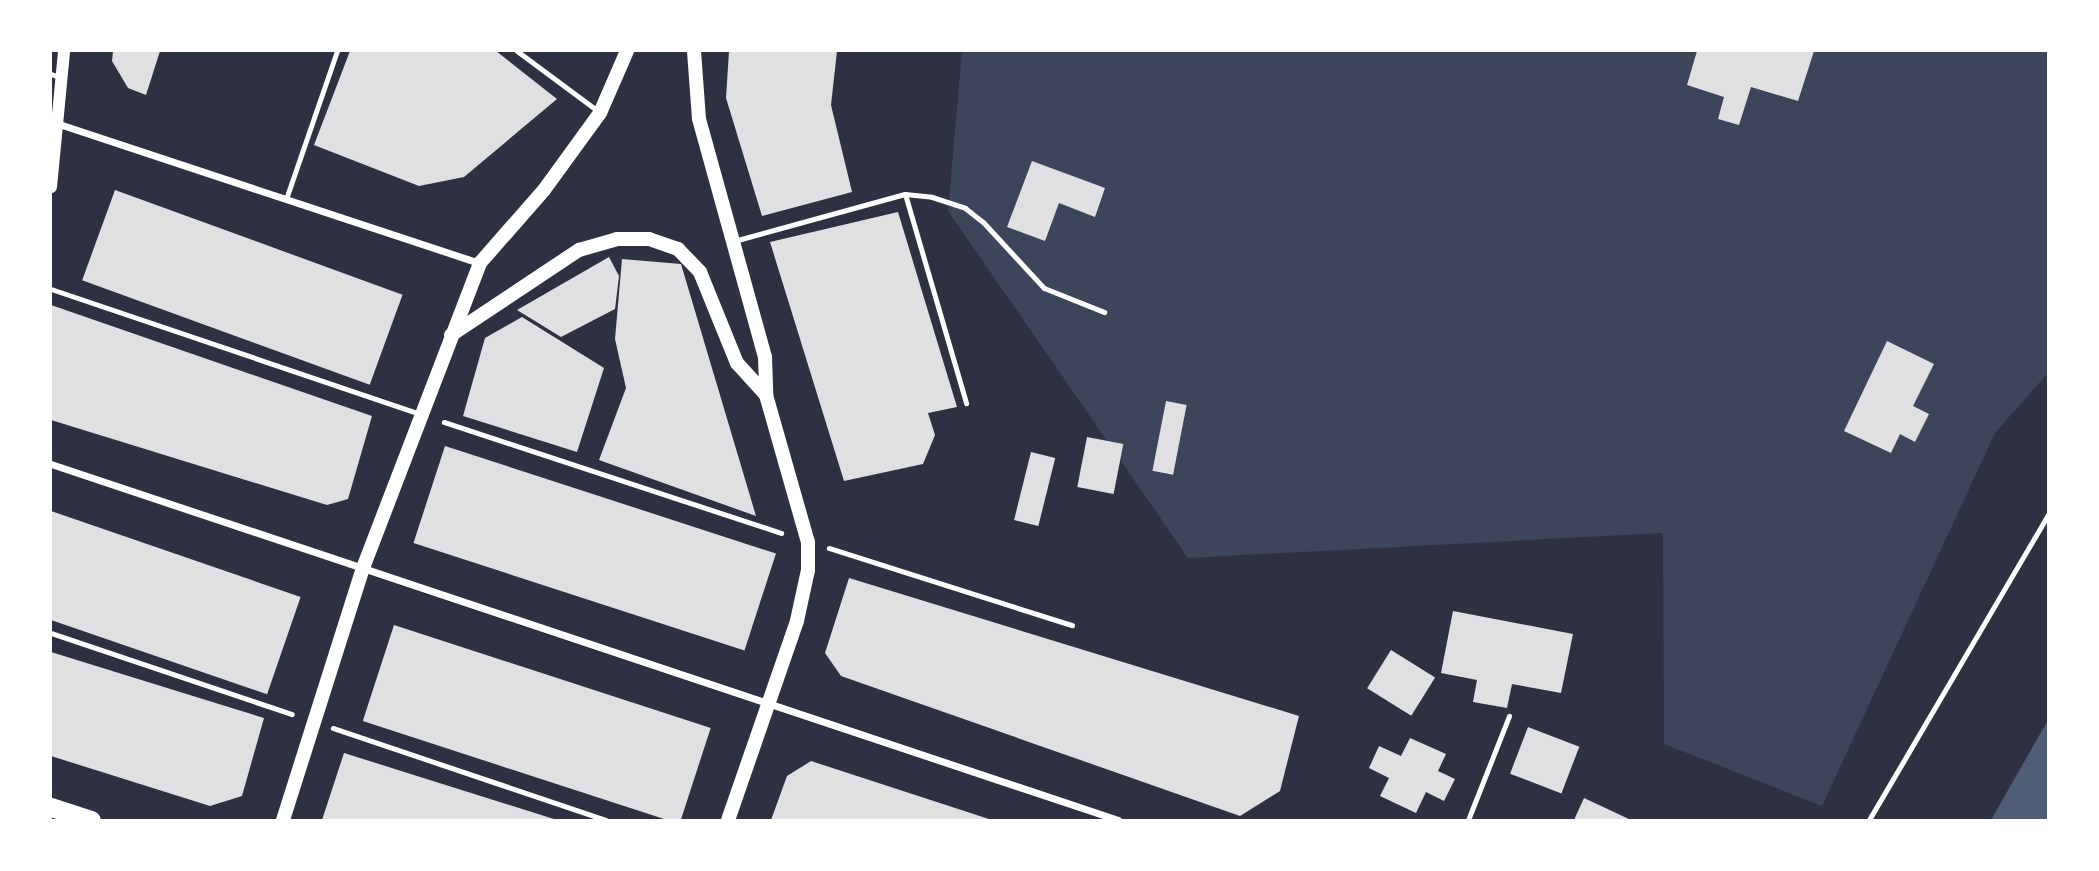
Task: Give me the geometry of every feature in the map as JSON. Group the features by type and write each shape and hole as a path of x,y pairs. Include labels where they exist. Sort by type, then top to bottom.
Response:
{"highway":[{"path":"51,807 91,820"}],"main road":[{"path":"283,820 363,568 449,335 480,263 544,190 600,113 627,51"},
{"path":"694,51 699,120 765,357 766,395 808,542 808,570 797,621 728,820"},
{"path":"449,335 579,250 617,239 649,239 678,249 700,272 737,363 766,395"}],"street":[{"path":"51,187 59,124 56,76 64,51"},
{"path":"59,124 480,263"},
{"path":"51,464 1118,820"}],"lane":[{"path":"286,199 337,51"},
{"path":"517,51 600,113"},
{"path":"905,194 966,402"},
{"path":"731,242 905,194 965,208 1044,288 1104,312"},
{"path":"51,289 419,414"},
{"path":"1468,820 1509,716"}],"path":[{"path":"419,414 808,542 1072,625"},
{"path":"1869,820 2048,515"},
{"path":"51,633 607,820"}],"shaded area":[{"path":"962,51 2048,51 2048,373 1995,433 1822,806 1664,744 1663,533 1188,558 948,211"},
{"path":"2048,720 2048,820 1991,820"}],"building":[{"path":"113,51 160,51 146,95 128,88 112,61"},
{"path":"350,51 496,51 557,99 464,177 419,186 314,145"},
{"path":"729,51 837,51 831,105 852,192 762,216 726,98"},
{"path":"1697,51 1814,51 1798,101 1751,87 1739,125 1718,119 1724,97 1687,85"},
{"path":"1032,161 1105,188 1095,217 1059,203 1045,241 1007,227"},
{"path":"115,190 403,295 370,385 82,280"},
{"path":"898,212 957,407 928,413 935,435 923,464 844,481 770,242"},
{"path":"609,257 619,276 615,309 561,337 517,310"},
{"path":"622,259 681,264 756,516 599,460 626,388 615,339"},
{"path":"51,305 372,416 348,499 327,505 51,420"},
{"path":"522,317 604,368 577,452 463,416 485,338"},
{"path":"1887,341 1934,364 1913,406 1929,414 1915,442 1900,434 1891,453 1844,431"},
{"path":"1166,401 1187,405 1173,475 1152,471"},
{"path":"1087,437 1123,444 1114,494 1077,487"},
{"path":"445,446 776,554 744,651 413,543"},
{"path":"1031,452 1055,458 1038,526 1014,520"},
{"path":"51,511 301,597 267,694 51,620"},
{"path":"849,578 1299,716 1280,791 1240,816 841,676 825,653"},
{"path":"1453,611 1573,634 1561,693 1512,684 1507,708 1473,702 1477,680 1441,673"},
{"path":"394,625 711,728 681,820 667,820 363,721"},
{"path":"1391,650 1435,678 1411,716 1367,688"},
{"path":"51,652 264,718 242,796 210,806 51,756"},
{"path":"1528,727 1579,747 1561,793 1510,774"},
{"path":"1410,738 1446,754 1438,771 1455,779 1444,801 1426,792 1416,813 1380,796 1389,778 1369,768 1379,746 1401,756"},
{"path":"344,753 557,820 322,820"},
{"path":"811,761 992,820 771,820 787,776"},
{"path":"1584,798 1631,820 1574,820"}]}
